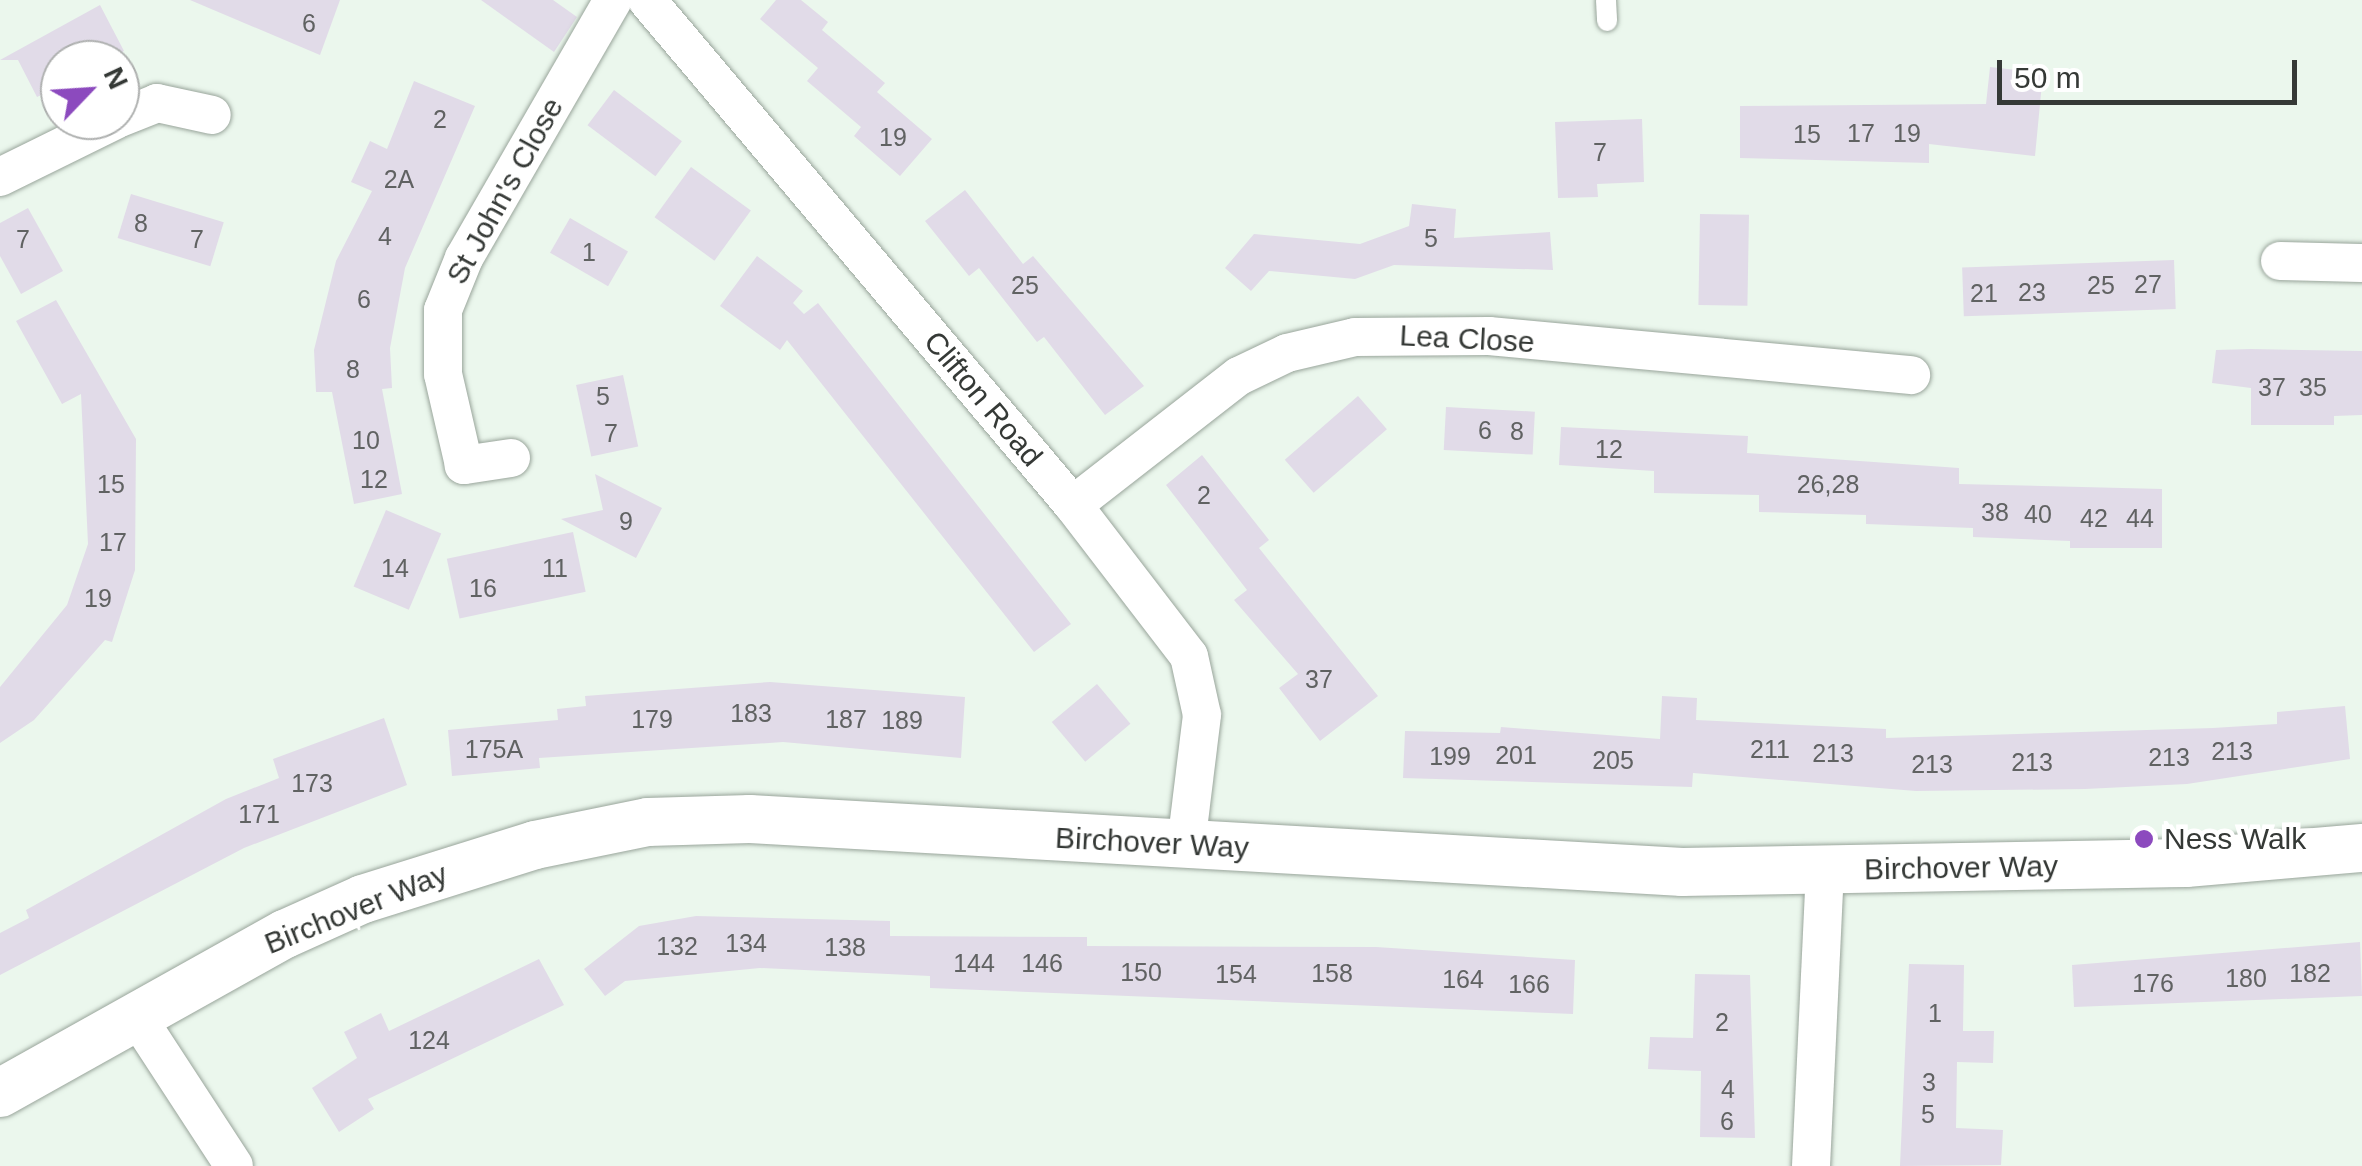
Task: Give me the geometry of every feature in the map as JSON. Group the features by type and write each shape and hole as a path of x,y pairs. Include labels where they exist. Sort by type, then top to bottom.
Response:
{"street":[{"name":"St John's Close","path":"511,458 464,465 443,374 443,310 464,258 613,0"},
{"name":"Clifton Road","path":"647,0 1155,604 1201,684 1186,845"},
{"path":"140,110 157,103 212,116"},
{"path":"0,177 75,140"},
{"path":"2280,261 2362,262"},
{"name":"Lea Close","path":"1073,505 1239,376 1287,353 1355,337 1489,336 1912,375"},
{"name":"Birchover Way","path":"0,1093 136,1014 363,899 534,846 648,822 750,819 1682,872 2186,863 2362,848"},
{"path":"1811,1166 1825,872"},
{"path":"136,1014 234,1166"}],"building":[{"path":"190,0 340,0 320,55"},
{"path":"481,0 553,0 577,17 554,52"},
{"path":"776,0 801,0 828,22 822,30 885,83 877,92 932,139 900,176 854,136 861,127 807,81 818,68 760,19"},
{"path":"100,5 118,40 40,40 37,97 18,60 0,60"},
{"path":"1990,67 2043,73 2035,156 1929,144 1929,163 1740,158 1740,106 1986,104"},
{"path":"414,81 475,106 405,268 390,348 392,388 382,389 402,494 354,504 332,392 316,392 314,350 336,261 372,191 351,182 370,141 387,149"},
{"path":"614,90 682,141 655,176 588,125"},
{"path":"1642,119 1644,182 1597,184 1598,197 1558,198 1555,122"},
{"path":"691,167 751,210 714,261 655,217"},
{"path":"965,190 1023,264 1033,256 1144,386 1105,415 1044,337 1037,342 979,268 969,276 925,221"},
{"path":"131,194 224,222 210,266 118,238"},
{"path":"1412,204 1456,209 1454,238 1550,232 1553,270 1394,265 1355,279 1269,271 1251,291 1225,268 1254,234 1360,244 1409,226"},
{"path":"28,208 63,271 21,294 0,256 0,223"},
{"path":"1700,214 1749,215 1747,306 1698,305"},
{"path":"570,218 628,252 608,286 550,253"},
{"path":"757,256 803,291 793,303 804,314 818,303 1071,624 1034,652 787,340 780,350 720,306"},
{"path":"2174,260 2176,309 1964,316 1962,267"},
{"path":"56,300 136,439 135,570 112,642 105,640 34,720 0,743 0,687 67,605 88,544 81,394 62,404 16,321"},
{"path":"2216,350 2362,351 2362,415 2334,416 2334,425 2251,425 2251,388 2212,383"},
{"path":"623,375 638,446 591,456 576,385"},
{"path":"1358,396 1387,429 1314,493 1285,460"},
{"path":"1446,407 1535,412 1533,455 1444,450"},
{"path":"1561,427 1748,436 1747,453 1959,468 1959,484 2162,489 2162,548 2070,548 2070,541 1973,537 1973,528 1866,524 1866,515 1759,512 1759,495 1654,493 1654,471 1559,465"},
{"path":"1202,455 1269,540 1259,548 1378,696 1320,741 1279,688 1298,674 1234,600 1247,590 1166,485"},
{"path":"595,474 662,508 636,558 561,519 603,510"},
{"path":"386,510 441,533 409,610 354,586"},
{"path":"573,532 586,592 460,618 447,559"},
{"path":"770,682 965,697 961,758 783,742 539,758 540,768 452,776 448,730 558,720 557,709 586,706 585,696"},
{"path":"1097,684 1130,724 1085,762 1052,722"},
{"path":"1662,696 1697,698 1696,720 1886,729 1886,738 2277,724 2277,712 2345,706 2350,759 2187,784 2085,789 1916,791 1693,773 1692,787 1403,778 1405,731 1500,733 1501,727 1660,739"},
{"path":"384,718 407,785 244,848 0,975 0,933 29,918 26,910 226,799 279,778 273,759"},
{"path":"696,916 890,921 890,936 1087,937 1087,946 1376,947 1575,960 1573,1014 930,988 930,976 760,968 625,981 605,996 584,969 639,926"},
{"path":"2360,942 2362,996 2074,1007 2072,965"},
{"path":"539,959 564,1005 368,1099 374,1109 339,1132 312,1088 357,1058 344,1032 381,1013 389,1031"},
{"path":"1909,964 1964,965 1963,1031 1994,1031 1993,1063 1957,1062 1956,1128 2003,1130 2001,1165 1900,1166"},
{"path":"1695,974 1750,975 1755,1138 1700,1137 1701,1071 1648,1069 1650,1037 1693,1038"}],"place":[{"name":"Ness Walk","path":"2144,839"}]}
